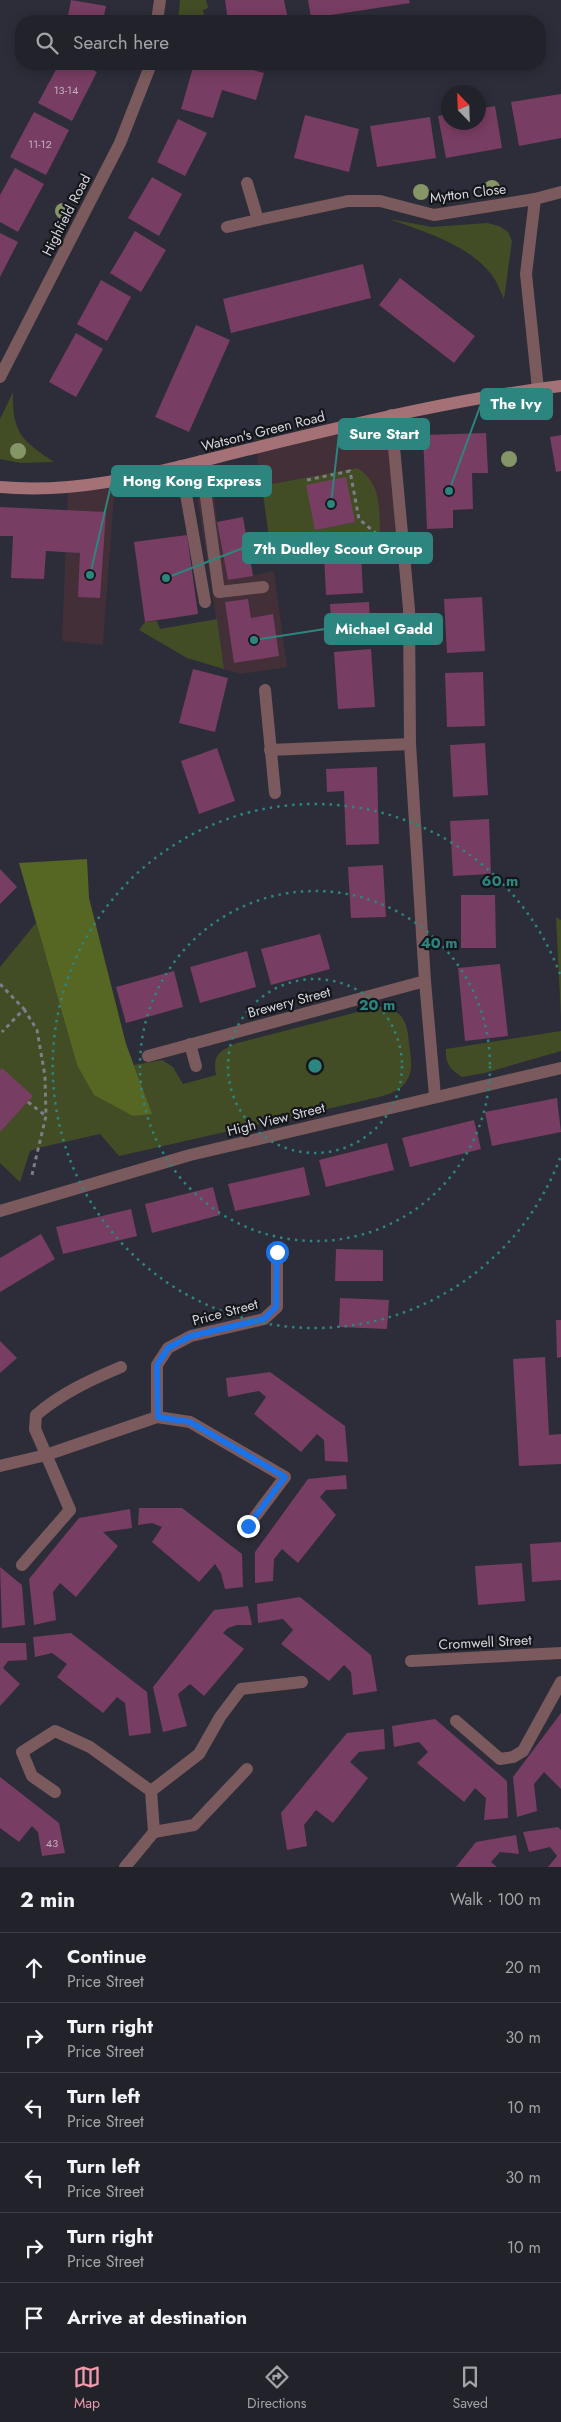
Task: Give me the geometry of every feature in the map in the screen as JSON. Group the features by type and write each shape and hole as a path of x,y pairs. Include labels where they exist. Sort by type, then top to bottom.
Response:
{"street":[{"path":"159,15 160,0"},
{"name":"Highfield Road","path":"0,377 120,143 149,70"},
{"path":"247,183 258,220"},
{"name":"Mytton Close","path":"226,227 348,201 380,201 434,215 535,199 561,192"},
{"path":"535,199 526,274 538,389"},
{"name":"Watson's Green Road","path":"0,487 36,490 114,482 392,415 561,386"},
{"path":"392,415 409,609 410,744 425,981 435,1096"},
{"path":"201,461 219,592 263,587"},
{"path":"181,466 206,602"},
{"path":"265,690 274,793"},
{"path":"270,750 410,744"},
{"name":"Brewery Street","path":"148,1056 425,981"},
{"path":"190,1044 196,1066"},
{"name":"High View Street","path":"0,1211 190,1155 435,1096 561,1068"},
{"name":"Price Street","path":"158,1417 157,1365 168,1348 191,1336 264,1319 276,1307 277,1252"},
{"path":"22,1565 70,1510 35,1429 36,1415 51,1402 82,1383 121,1367"},
{"path":"0,1466 46,1455 158,1417 190,1422 285,1477 248,1526"},
{"name":"Cromwell Street","path":"411,1660 561,1653"},
{"path":"151,1791 199,1754 220,1717 242,1689 302,1682"},
{"path":"456,1722 500,1759 513,1757 523,1751 561,1682"},
{"path":"55,1792 32,1776 22,1752 55,1731 90,1746 151,1791 154,1832"},
{"path":"125,1867 154,1832 194,1824 247,1769"}],"path":[{"path":"308,480 350,471 359,519 380,537"},
{"path":"0,984 24,1009 37,1030 45,1076 46,1116 30,1183"},
{"path":"2,1032 24,1009"},
{"path":"28,1102 46,1116"}],"shaded area":[{"path":"391,415 403,542 272,558 256,448"},
{"path":"210,459 217,522 228,580 274,571 287,667 241,674 224,669 192,463"},
{"path":"115,481 103,645 62,641 68,487"}],"green space":[{"path":"180,0 206,0 208,8 203,10 204,15 179,15"},
{"path":"389,219 432,227 487,223 499,226 508,232 512,241 504,299 493,277 471,255 444,240"},
{"path":"13,392 14,418 21,434 34,448 54,462 21,463 0,459 0,419"},
{"path":"357,468 366,474 376,492 380,544 272,558 262,486"},
{"path":"217,619 224,669 187,658 139,630 145,622 157,621 160,629"},
{"path":"87,859 89,898 126,1044 152,1114 133,1116 94,1095 77,1065 19,863"},
{"path":"556,917 561,920 561,1018"},
{"path":"36,923 77,1065 133,1116 151,1113 134,1065 162,1060 173,1067 183,1084 216,1075 216,1059 220,1053 234,1044 377,1007 394,1011 404,1020 408,1033 411,1058 409,1077 399,1089 380,1097 119,1156 100,1134 38,1148 30,1151 20,1182 0,1163 0,967"},
{"path":"561,1031 561,1051 485,1073 462,1077 451,1069 446,1059 446,1049"}],"building":[{"path":"71,0 106,6 104,15 68,15"},
{"path":"225,0 284,0 287,15 227,15"},
{"path":"308,0 409,0 410,3 331,15 310,15"},
{"path":"56,70 93,70 97,72 72,121 38,103"},
{"path":"192,70 253,70 264,73 256,100 222,90 213,118 181,109"},
{"path":"561,94 561,138 519,146 511,102"},
{"path":"495,106 502,148 446,158 438,116 441,115 441,130 486,130 486,108"},
{"path":"34,112 69,130 46,175 10,157"},
{"path":"305,115 359,129 349,172 294,158"},
{"path":"430,117 436,158 377,167 370,126"},
{"path":"178,119 207,133 185,176 157,162"},
{"path":"15,168 44,184 18,232 0,222 0,195"},
{"path":"152,177 182,194 159,236 128,218"},
{"path":"135,231 166,250 141,292 110,273"},
{"path":"0,233 18,242 0,277"},
{"path":"363,264 371,298 231,333 223,299"},
{"path":"400,278 475,336 454,363 379,305"},
{"path":"101,280 131,297 107,341 77,324"},
{"path":"196,325 230,340 189,432 155,417"},
{"path":"76,333 103,349 76,397 49,382"},
{"path":"486,433 488,473 472,473 473,509 453,510 453,528 427,529 423,435"},
{"path":"561,435 561,471 556,472 550,437"},
{"path":"346,477 355,522 315,530 306,485"},
{"path":"0,507 106,512 100,598 78,597 80,553 46,551 44,579 11,578 13,536 0,536"},
{"path":"243,517 253,576 228,580 217,522"},
{"path":"187,535 198,614 145,622 134,542"},
{"path":"361,553 363,593 326,595 324,555"},
{"path":"482,597 485,651 447,653 444,599"},
{"path":"248,599 251,618 273,614 279,656 234,663 225,602"},
{"path":"369,602 371,639 332,641 330,604"},
{"path":"371,649 375,707 338,709 334,652"},
{"path":"193,669 228,678 215,732 179,723"},
{"path":"483,672 485,726 447,727 445,673"},
{"path":"485,743 488,795 453,797 450,745"},
{"path":"217,748 235,801 199,814 181,761"},
{"path":"377,767 379,844 346,845 344,791 327,792 326,769"},
{"path":"489,819 491,874 453,876 450,821"},
{"path":"383,865 386,917 351,918 348,867"},
{"path":"0,869 17,887 0,904"},
{"path":"461,895 495,895 496,948 461,948"},
{"path":"320,934 330,969 271,985 261,949"},
{"path":"247,951 256,987 200,1003 190,967"},
{"path":"500,964 508,1036 465,1041 458,968"},
{"path":"174,971 183,1007 126,1023 116,987"},
{"path":"2,1068 33,1096 0,1132 0,1070"},
{"path":"557,1098 561,1132 492,1146 485,1112"},
{"path":"474,1120 481,1149 410,1167 402,1138"},
{"path":"387,1143 394,1170 326,1187 319,1160"},
{"path":"304,1167 310,1195 235,1211 228,1184"},
{"path":"213,1187 220,1215 152,1233 145,1204"},
{"path":"131,1209 137,1236 63,1254 56,1227"},
{"path":"41,1234 55,1259 0,1292 0,1258"},
{"path":"336,1249 383,1250 383,1281 335,1281"},
{"path":"340,1298 389,1300 387,1329 339,1327"},
{"path":"556,1320 561,1320 561,1357 557,1358"},
{"path":"0,1341 17,1358 0,1373"},
{"path":"545,1357 549,1435 561,1434 561,1464 519,1466 513,1359"},
{"path":"270,1372 345,1426 348,1462 325,1461 324,1440 317,1434 301,1452 254,1414 266,1397 259,1391 228,1397 226,1378"},
{"path":"346,1475 347,1489 326,1490 320,1497 336,1515 298,1563 282,1549 274,1559 273,1581 255,1583 255,1552 308,1479"},
{"path":"139,1508 182,1508 242,1554 243,1587 225,1589 221,1573 215,1564 199,1582 152,1542 162,1527 152,1523 138,1525"},
{"path":"130,1509 132,1528 103,1532 118,1546 76,1597 60,1583 53,1592 56,1620 34,1625 29,1579 79,1518"},
{"path":"561,1542 561,1580 532,1582 530,1544"},
{"path":"522,1563 525,1601 478,1605 475,1566"},
{"path":"0,1567 22,1585 25,1625 2,1628"},
{"path":"300,1597 371,1655 377,1691 353,1695 351,1672 344,1665 329,1681 281,1644 293,1630 283,1619 258,1623 257,1604"},
{"path":"248,1606 252,1625 237,1625 228,1628 223,1633 244,1649 204,1696 190,1684 178,1694 187,1726 163,1732 153,1687 214,1610"},
{"path":"71,1633 147,1692 151,1733 129,1736 125,1703 117,1697 103,1713 57,1677 67,1664 52,1653 35,1657 33,1637"},
{"path":"0,1643 26,1643 27,1660 8,1661 3,1668 20,1684 0,1706"},
{"path":"561,1713 561,1789 544,1772 534,1784 537,1811 517,1817 513,1777"},
{"path":"435,1719 507,1781 508,1818 484,1820 486,1798 475,1788 464,1802 417,1763 428,1752 419,1742 394,1747 392,1726"},
{"path":"384,1729 385,1749 359,1752 350,1762 368,1778 333,1823 316,1810 304,1825 307,1846 287,1850 281,1813 347,1733"},
{"path":"0,1777 59,1823 65,1853 42,1856 38,1832 32,1826 19,1842 0,1828"},
{"path":"558,1827 561,1830 561,1867 548,1867 557,1856 550,1847 529,1852 523,1832"},
{"path":"516,1835 519,1854 500,1852 491,1862 497,1867 456,1867 476,1842"}],"place":[{"name":"The Ivy","path":"449,491"},
{"name":"Sure Start","path":"331,504"},
{"name":"Hong Kong Express","path":"90,575"},
{"name":"7th Dudley Scout Group","path":"166,578"},
{"name":"Michael Gadd","path":"254,640"}],"route":[{"path":"248,1526 285,1477 190,1422 158,1417 157,1365 168,1348 191,1336 264,1319 276,1307 277,1252"}]}
